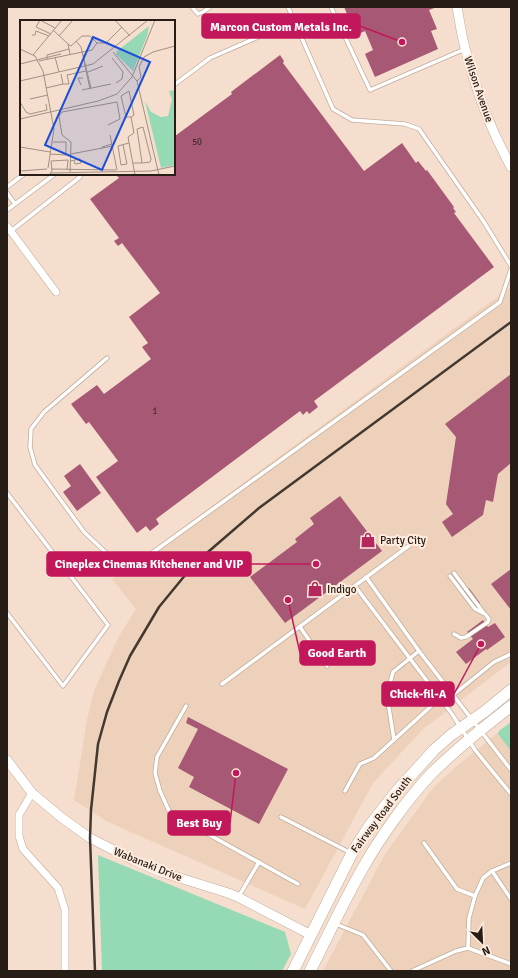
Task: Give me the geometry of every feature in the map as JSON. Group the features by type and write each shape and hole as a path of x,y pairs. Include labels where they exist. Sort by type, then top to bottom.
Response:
{"main road":[{"name":"Fairway Road South","path":"293,971 352,853 370,825 414,771 434,750 460,728 473,720 511,690"},
{"name":"Fairway Road South","path":"310,971 364,865 387,830 429,776 468,740 511,706"}],"street":[{"name":"Wilson Avenue","path":"457,7 465,49 482,104 500,146 511,167"},
{"path":"9,228 56,292"},
{"name":"Wabanaki Drive","path":"7,760 32,793 62,818 90,838 161,872 238,897 311,935"},
{"path":"32,793 19,814 19,836 24,849 58,888 63,902 65,910 65,971"}],"lane":[{"path":"192,7 198,14 210,7"},
{"path":"288,7 333,109 352,120 405,124 419,130 484,222 511,266"},
{"path":"331,7 370,90 465,49"},
{"path":"175,84 210,58 264,34 293,18"},
{"path":"7,187 23,175"},
{"path":"7,210 54,175"},
{"path":"9,228 80,176 79,175"},
{"path":"7,193 15,204"},
{"path":"107,358 44,412 31,429 30,447 35,466 84,532 118,564 145,558 500,302 511,269"},
{"path":"7,493 108,625 63,686 7,613"},
{"path":"222,684 418,539"},
{"path":"454,573 489,619 488,622 470,636 461,638 454,634"},
{"path":"450,576 475,609 485,614"},
{"path":"366,578 419,651 511,770"},
{"path":"355,586 452,714 475,750 511,794"},
{"path":"300,627 327,666"},
{"path":"394,740 387,695 393,672 419,651"},
{"path":"453,695 494,662 511,654"},
{"path":"345,791 360,764 374,758 440,699"},
{"path":"186,706 157,757 156,773 160,791 170,813 298,884"},
{"path":"281,817 352,853"},
{"path":"424,843 457,889 475,896"},
{"path":"238,897 259,862"},
{"path":"468,948 469,918 475,896 483,878 511,863"},
{"path":"492,872 511,899"},
{"path":"334,923 363,935 391,971"},
{"path":"412,971 456,951 468,948 511,964"}],"shaded area":[{"path":"511,287 511,662 423,729 373,783 305,909 106,821 74,800 87,720 94,691 118,638 136,609 112,579"},
{"path":"511,722 511,971 323,971 385,854 433,788 457,766"}],"green space":[{"path":"511,722 511,751 498,734 499,731"},
{"path":"98,855 285,932 291,954 282,971 102,971"}],"building":[{"path":"344,7 437,7 429,10 437,29 431,31 438,49 375,77 365,54 373,50 365,31 356,35"},
{"path":"280,55 284,61 283,63 364,171 402,143 416,163 418,161 426,171 427,170 454,207 453,208 456,212 454,213 494,267 314,401 318,407 309,414 307,411 303,415 300,411 156,519 159,524 150,531 146,526 137,533 96,477 118,461 89,422 86,424 71,404 97,385 104,394 151,359 142,347 148,343 129,317 160,293 122,243 118,246 114,241 119,238 90,199 119,178 117,176 118,175 175,175 175,136 232,94 231,92"},
{"path":"511,374 511,463 498,474 493,502 486,500 483,515 452,537 442,522 453,514 446,504 456,437 445,424"},
{"path":"80,464 101,493 77,511 63,492 71,486 64,476"},
{"path":"340,496 382,551 285,623 250,577 297,542 295,539 314,524 310,518"},
{"path":"511,569 511,610 491,584"},
{"path":"469,588 480,603 473,609 461,594"},
{"path":"483,620 488,627 495,623 505,637 466,664 456,652 473,639 467,632"},
{"path":"188,717 288,769 259,824 189,787 194,777 178,768 198,729 186,723"}],"railway":[{"path":"95,971 90,838 91,810 98,744 107,712 130,656 159,607 191,568 259,508 511,322"}],"place":[{"name":"Marcon Custom Metals Inc.","path":"402,42"},
{"name":"Party City","path":"368,540"},
{"name":"Cineplex Cinemas Kitchener and VIP","path":"316,564"},
{"name":"Indigo","path":"315,589"},
{"name":"Good Earth","path":"288,600"},
{"name":"Chick-fil-A","path":"481,644"},
{"name":"Best Buy","path":"236,773"}]}
